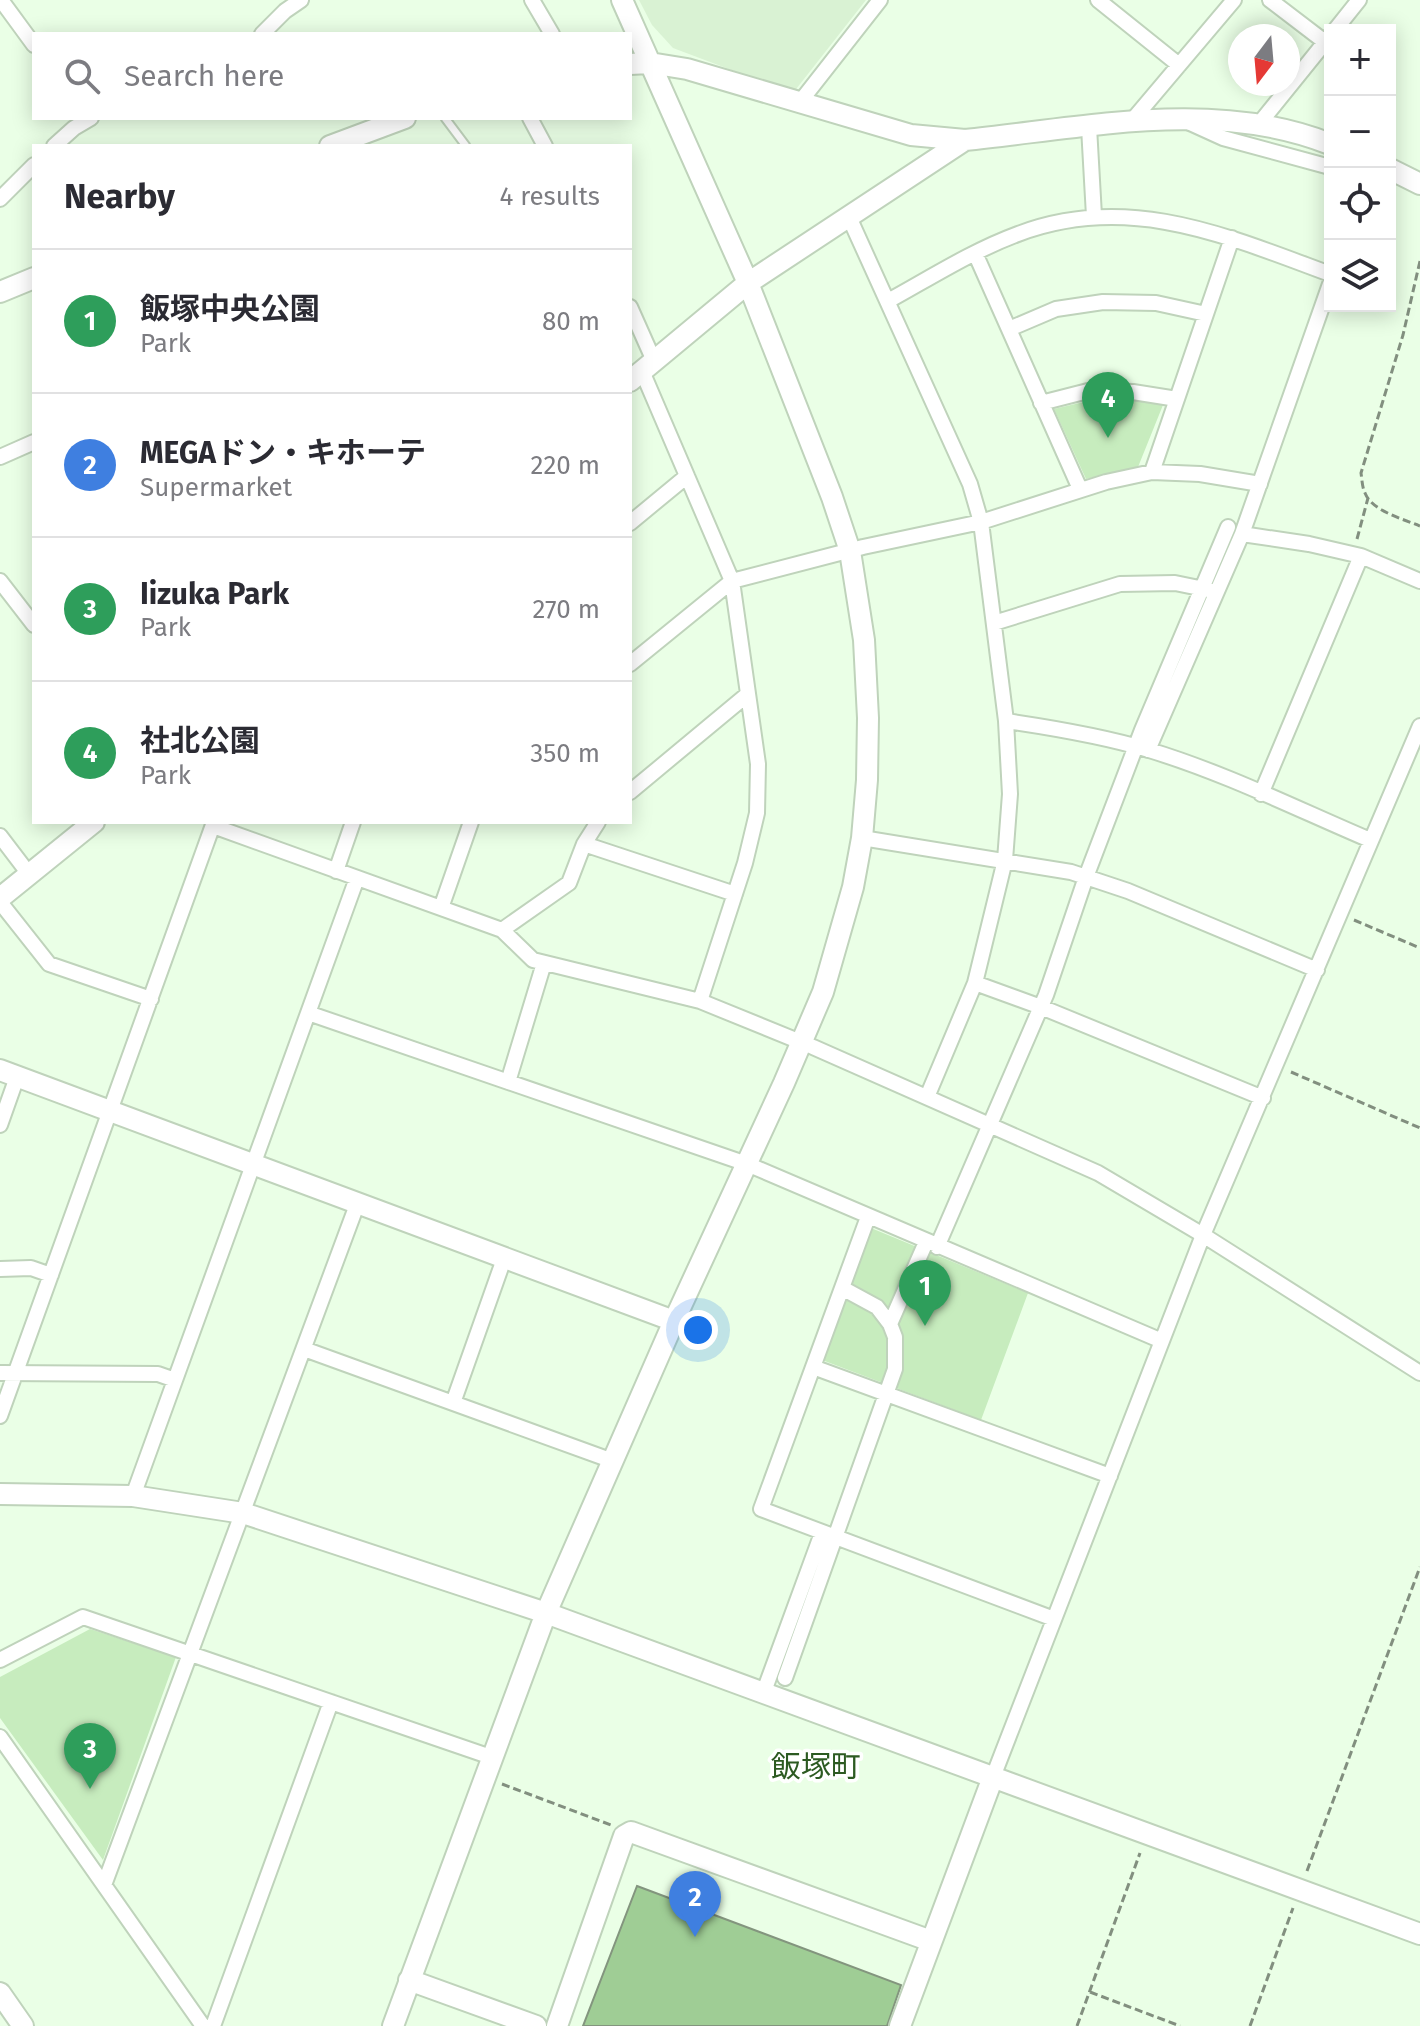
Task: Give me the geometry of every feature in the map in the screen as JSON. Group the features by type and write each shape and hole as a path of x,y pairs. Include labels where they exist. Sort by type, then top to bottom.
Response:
{"street":[{"path":"1,0 32,42"},
{"path":"264,32 301,0"},
{"path":"532,0 551,32"},
{"path":"622,0 631,32"},
{"path":"800,102 880,0"},
{"path":"1098,0 1179,65"},
{"path":"1130,123 1234,0"},
{"path":"1270,0 1324,32"},
{"path":"1340,24 1359,0"},
{"path":"393,2026 546,1613 823,992 853,887 862,838 868,718 864,640 850,551 748,283 640,63 632,35"},
{"path":"1259,124 1324,43"},
{"path":"640,63 687,69 911,135 965,140 1182,119 1259,124 1324,142"},
{"path":"1182,119 1223,138 1324,165"},
{"path":"59,144 87,120"},
{"path":"335,144 400,120"},
{"path":"531,120 544,144"},
{"path":"1089,127 1094,216"},
{"path":"642,371 748,283 965,140"},
{"path":"0,199 32,167"},
{"path":"1396,172 1420,184"},
{"path":"888,301 975,253 1020,233 1094,216 1172,221 1232,238 1324,272"},
{"path":"849,217 970,484 981,522 1006,721 1010,794 1005,860 975,983 927,1097"},
{"path":"1152,472 1232,238"},
{"path":"975,253 1080,489"},
{"path":"0,292 32,279"},
{"path":"890,1324 991,1125 1041,1007 1086,877 1235,531 1260,484 1324,301"},
{"path":"1009,329 1056,309 1103,302 1156,303 1206,314"},
{"path":"632,318 642,371 732,581 758,764 757,813 735,894 700,1001"},
{"path":"1041,403 1088,391 1133,392 1177,399"},
{"path":"0,457 32,443"},
{"path":"632,662 732,581 981,522 1080,489 1152,472 1200,474 1260,484"},
{"path":"632,521 687,476"},
{"path":"1235,531 1357,555 1420,581"},
{"path":"1261,794 1357,555"},
{"path":"0,581 32,622"},
{"path":"994,623 1120,584 1175,583 1210,590"},
{"path":"632,790 748,694"},
{"path":"1006,721 1062,729 1142,748 1370,840"},
{"path":"900,2026 1203,1235 1420,726"},
{"path":"92,824 0,900 49,964 151,999"},
{"path":"336,871 352,824"},
{"path":"441,908 470,824"},
{"path":"502,930 569,883 584,844 597,824"},
{"path":"0,1416 151,999 210,825 502,930 533,960 700,1001 802,1042 1098,1173 1203,1235 1420,1373"},
{"path":"0,836 29,874"},
{"path":"862,838 1005,860 1086,877 1128,891 1317,970"},
{"path":"584,844 735,894"},
{"path":"133,1496 357,878"},
{"path":"508,1082 544,963"},
{"path":"975,983 1263,1098"},
{"path":"308,1013 747,1164 1162,1341"},
{"path":"0,1125 8,1074 674,1321"},
{"path":"104,1885 358,1202"},
{"path":"868,1217 761,1509 1054,1619"},
{"path":"453,1403 505,1256"},
{"path":"0,1269 31,1268 51,1275"},
{"path":"763,1694 895,1369 897,1352 890,1324 877,1307 842,1288"},
{"path":"304,1349 613,1461"},
{"path":"813,1367 1110,1476"},
{"path":"0,1373 158,1374 175,1380"},
{"path":"0,1494 133,1496 243,1513 546,1613 1420,1934"},
{"path":"785,1678 828,1535"},
{"path":"0,1660 83,1617 491,1757"},
{"path":"213,2026 331,1702"},
{"path":"0,1737 203,2026"},
{"path":"557,2026 624,1836 631,1832 931,1941"},
{"path":"409,1980 536,2026"},
{"path":"1,1998 23,2026"}],"lane":[{"path":"446,120 464,144"}],"path":[{"path":"1420,261 1403,335 1361,473 1365,495 1380,509 1420,526"},
{"path":"1357,555 1368,498"},
{"path":"1340,914 1420,948"},
{"path":"1277,1066 1420,1128"},
{"path":"1250,2026 1420,1567"},
{"path":"502,1784 631,1832"},
{"path":"1077,2026 1148,1833"},
{"path":"1089,1992 1180,2026"}],"shaded area":[{"path":"639,0 866,0 793,93 673,48 652,25"},
{"path":"1131,399 1163,405 1138,467 1086,479 1054,409 1088,401"},
{"path":"871,1228 1028,1293 981,1420 822,1360"},
{"path":"90,1629 176,1657 103,1860 0,1718 0,1677"}],"building":[{"path":"637,1886 901,1985 887,2026 583,2026"}],"place":[{"name":"社北公園","path":"1108,438"},
{"name":"飯塚中央公園","path":"925,1326"},
{"name":"Iizuka Park","path":"90,1789"},
{"name":"MEGAドン・キホーテ","path":"695,1937"}],"district":[{"name":"飯塚町","path":"816,1767"}]}
